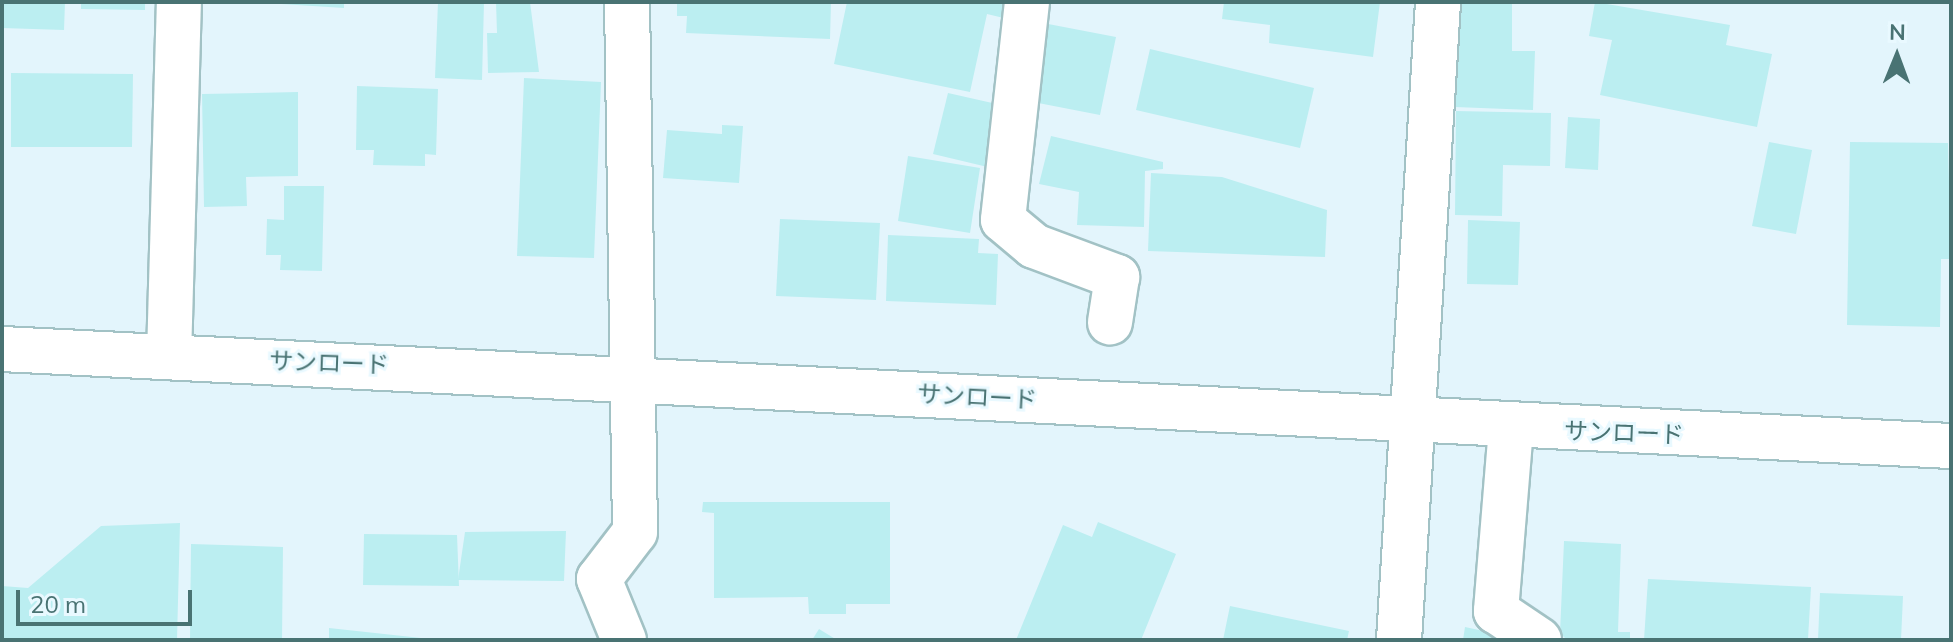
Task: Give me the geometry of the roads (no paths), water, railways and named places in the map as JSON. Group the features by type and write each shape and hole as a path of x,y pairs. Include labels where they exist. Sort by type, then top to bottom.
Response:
{"street":[{"path":"169,357 179,2"},
{"path":"624,640 599,579 635,532 636,376 627,2"},
{"path":"1027,2 1003,220 1034,246 1117,277 1110,322"},
{"path":"1399,640 1438,2"},
{"name":"サンロード","path":"2,349 636,376 1412,423 1951,446"},
{"path":"1511,428 1496,611 1539,640"}]}
